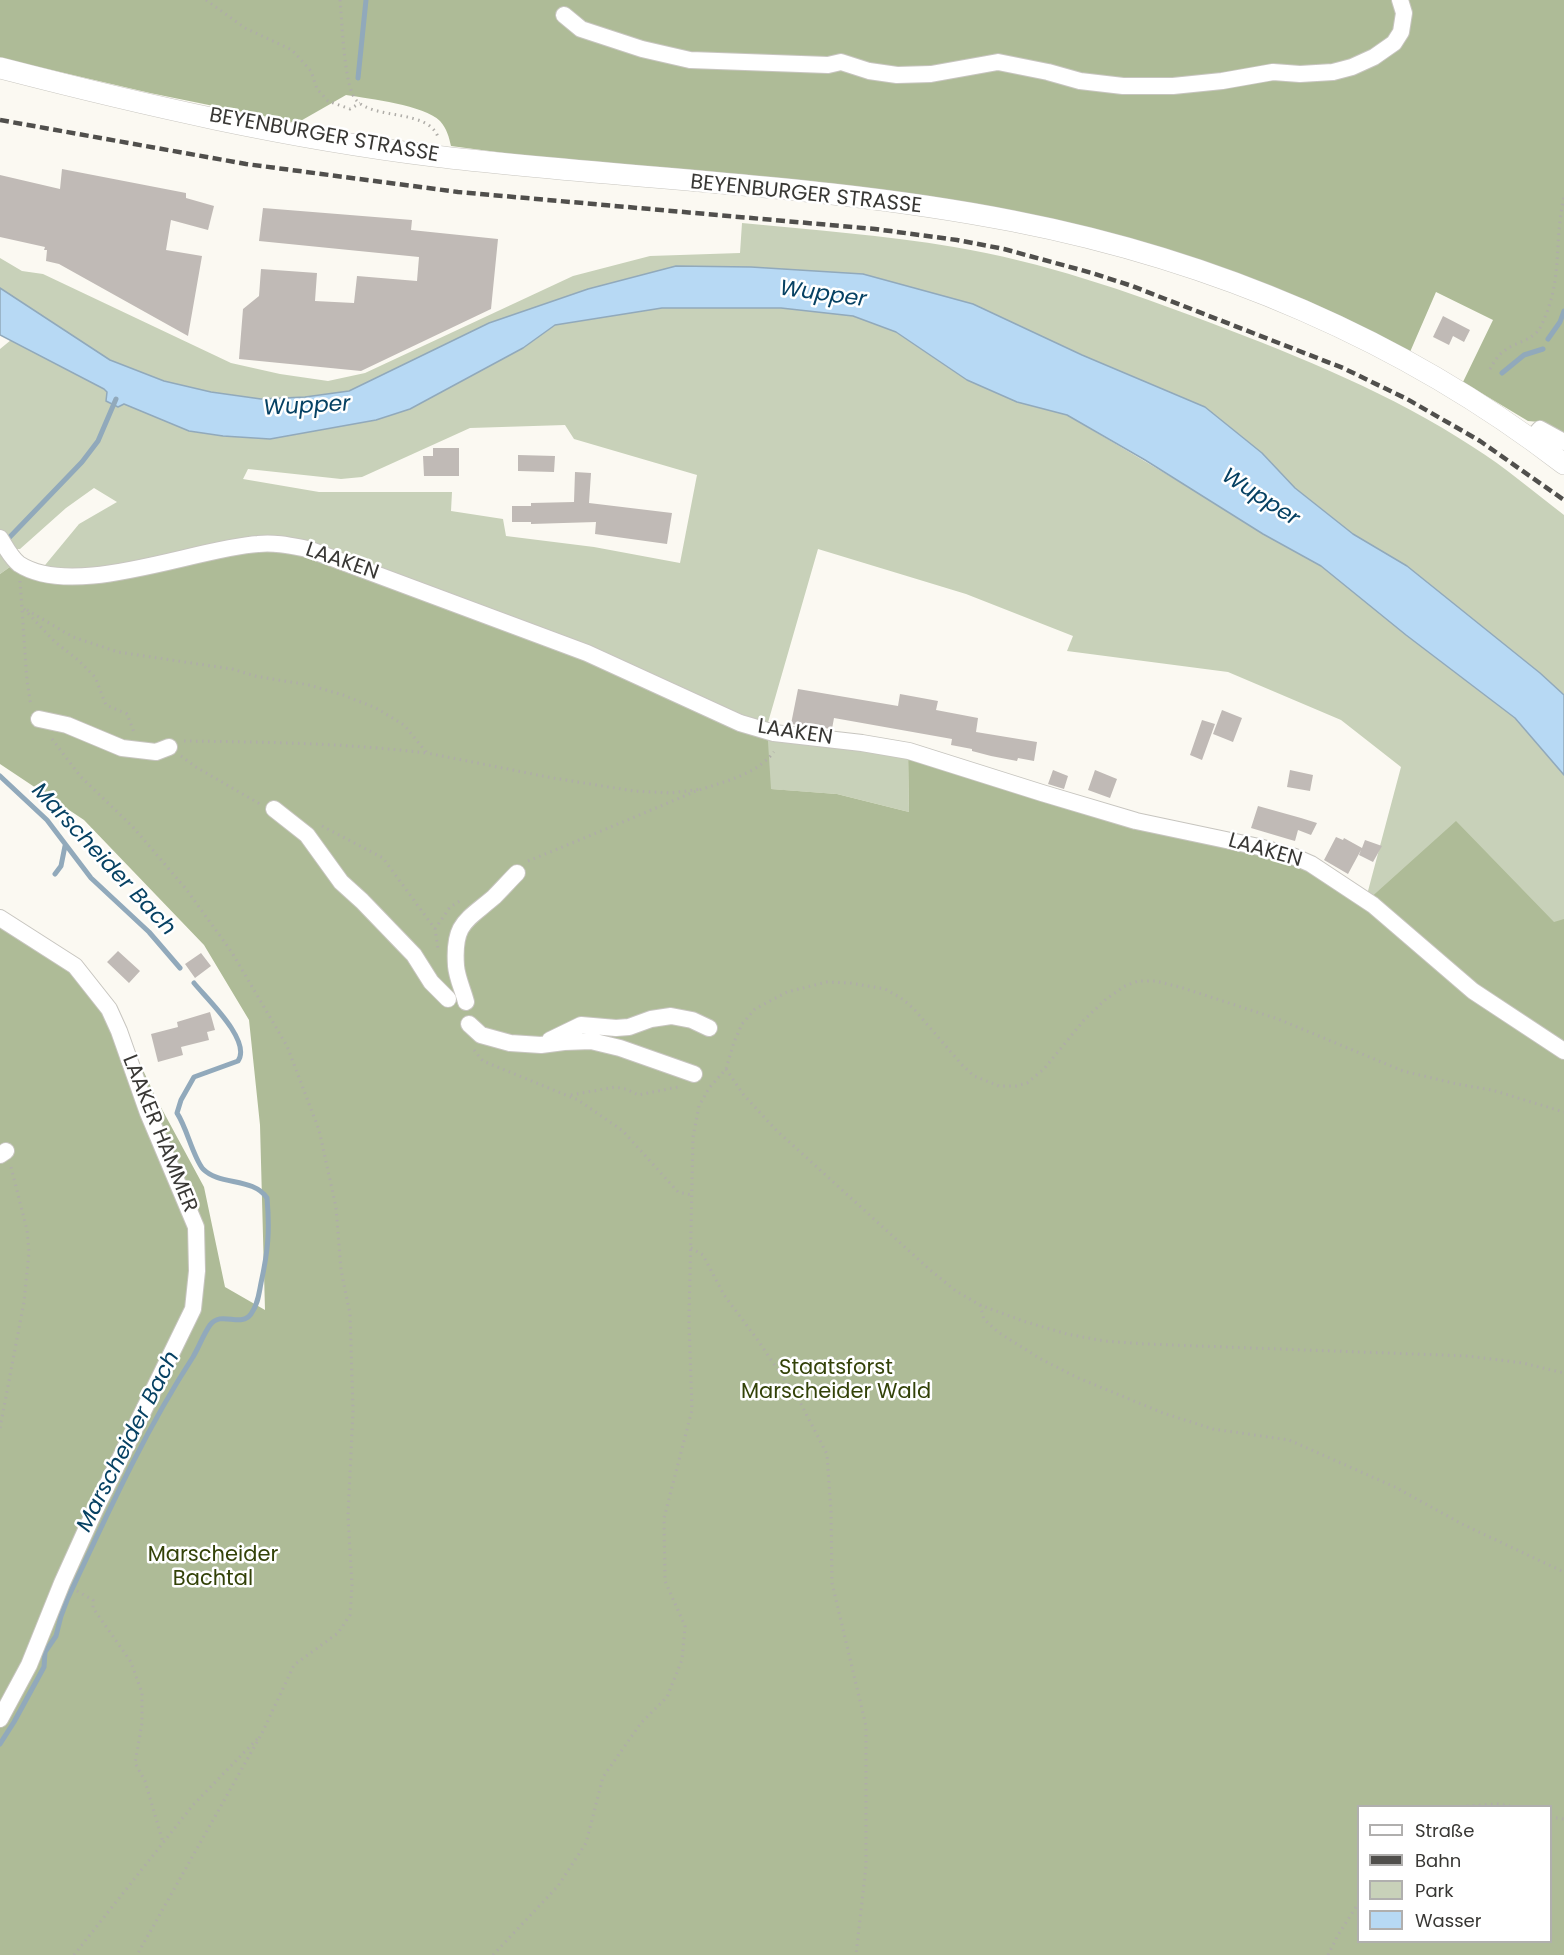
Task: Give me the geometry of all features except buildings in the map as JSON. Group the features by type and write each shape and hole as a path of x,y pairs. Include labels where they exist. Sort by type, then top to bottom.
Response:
{"main road":[{"name":"BEYENBURGER STRASSE","path":"0,68 250,127 334,142 437,156 877,201 1010,220 1101,240 1238,283 1332,323 1451,386 1531,439 1564,464"}],"street":[{"path":"564,15 581,29 642,49 690,60 828,65 841,62 869,71 897,75 931,74 998,62 1080,81 1123,86 1173,86 1222,81 1273,72 1300,74 1334,72 1352,67 1374,57 1395,43 1401,32 1404,13 1400,0"},
{"path":"1531,439 1540,429 1564,442"},
{"name":"LAAKEN","path":"9,551 39,572 58,576 99,576 217,549 260,543 308,549 587,653 740,723 774,733 862,742 909,751 1042,794 1136,821 1259,847 1294,857 1311,864 1373,905 1473,991 1564,1051"},
{"path":"39,719 67,725 122,748 156,752 169,747"},
{"path":"274,809 307,835 341,882 414,955 432,982 448,999"},
{"path":"466,1002 456,967 457,937 461,927 476,910 494,897 518,869"},
{"name":"LAAKER HAMMER","path":"0,918 75,966 109,1010 119,1031 148,1113 196,1227 197,1271 193,1309 72,1562 30,1665 0,1719"},
{"path":"541,1045 581,1025 628,1027 651,1019 671,1016 692,1020 709,1028"},
{"path":"469,1024 481,1035 510,1043 541,1045 591,1041 620,1048 694,1082"}],"path":[{"path":"206,0 245,27 292,50 311,71 317,89 328,101 350,109 358,102"},
{"path":"340,0 349,86 358,102"},
{"path":"350,101 412,118 430,126 436,132 439,140 437,156"},
{"path":"1490,369 1504,350 1538,331 1549,312 1560,274 1559,223 1564,197"},
{"path":"9,551 23,608 27,681 31,706 81,777 134,827 186,889 231,951 286,1046 319,1130 336,1207 341,1270 350,1314 353,1411 348,1516 352,1585 350,1615 338,1633 294,1665 262,1733 137,1955"},
{"path":"23,608 73,637 118,652 232,669 255,676 309,685 343,695 376,708 404,725 426,753"},
{"path":"169,747 181,741 290,742 368,746 426,753 634,791 671,793 701,789"},
{"path":"518,869 701,789 735,779 765,764 774,752"},
{"path":"435,929 450,907 469,895"},
{"path":"494,1955 558,1886 586,1843 603,1777 641,1723 667,1697 682,1660 685,1626 665,1581 664,1518 692,1410 689,1321 693,1137 699,1106 709,1089 726,1069 742,1023 755,1009 772,999 807,986 827,982 885,989 913,1008 974,1076 999,1086 1016,1086 1027,1083 1044,1069 1084,1020 1106,999 1125,986 1138,981 1156,981 1278,1019 1404,1071 1492,1090 1564,1112"},
{"path":"726,1069 743,1094 776,1129 929,1269 956,1291 980,1305 1067,1334 1104,1341 1468,1356 1523,1363 1564,1373"},
{"path":"691,1195 678,1192 623,1131 570,1096 615,1087 638,1095 694,1082 709,1089"},
{"path":"0,1428 24,1302 29,1252 27,1230 3,1153"},
{"path":"691,1248 703,1255 724,1295 801,1404 827,1454 832,1583 866,1726 866,1866 856,1955"},
{"path":"980,1305 984,1318 998,1332 1039,1358 1076,1377 1163,1413 1213,1429 1289,1440 1395,1487 1462,1524 1564,1572"},
{"path":"86,1595 93,1600 93,1608 131,1662 142,1693 142,1723 135,1763 145,1781 164,1842"},
{"path":"74,1955 193,1804 262,1733"},
{"path":"1482,1805 1504,1805"},
{"path":"1328,1955 1357,1907"}],"green space":[{"path":"0,0 1564,0 1564,438 1539,422 1528,421 1463,382 1493,320 1436,292 1410,352 1104,232 451,146 444,127 432,115 410,107 346,95 297,123 150,93 0,58"},
{"path":"742,223 928,243 987,253 1052,269 1148,300 1279,349 1411,410 1473,447 1564,515 1564,695 1407,566 1353,534 1295,488 1262,453 1205,407 1082,355 973,304 863,274 751,267 676,266 588,289 489,323 349,391 305,397 261,399 211,392 164,381 110,360 0,288 0,258 22,271 43,274 231,363 280,374 328,381 365,373 573,276 650,256 740,253"},
{"path":"662,308 781,308 853,316 896,332 967,380 1017,402 1067,415 1321,566 1406,635 1515,718 1564,775 1564,1066 1362,906 1401,767 1341,720 1228,672 1067,651 1073,636 966,594 818,549 767,726 908,751 909,812 837,794 770,789 99,575 41,570 79,524 117,502 94,488 66,508 20,549 14,549 14,564 0,574 0,349 11,340 104,389 121,404 189,431 270,439 410,409 523,348 555,325","holes":["565,425 574,439 697,475 680,563 594,547 506,536 503,519 451,511 452,492 319,492 243,479 248,469 341,479 362,477 470,428"]},
{"name":"Staatsforst Marscheider Wald","path":"290,545 767,726 771,789 837,794 909,812 908,751 1298,859 1367,901 1456,821 1554,922 1564,919 1564,1955 0,1955 0,923 63,962 127,1036 157,1100 204,1187 225,1287 265,1310 260,1125 249,1020 204,945 84,820 0,764 0,574 14,564 60,575"}],"water":[{"name":"Wupper","path":"676,266 751,267 863,274 973,304 1082,355 1205,407 1262,453 1295,488 1353,534 1407,566 1564,695 1564,775 1515,718 1406,635 1321,566 1263,534 1145,460 1067,415 1017,402 967,380 896,332 853,316 781,308 662,308 555,325 523,348 410,409 376,420 270,439 189,431 124,404 118,407 106,401 107,392 104,389 0,335 0,288 110,360 164,381 211,392 261,399 305,397 349,391 489,323 588,289"}],"waterway":[{"path":"358,78 366,0"},
{"path":"1548,339 1560,322 1564,311"},
{"path":"1502,373 1524,355 1543,349"},
{"name":"Marscheider Bach","path":"5,542 82,462 98,441 116,399"},
{"name":"Marscheider Bach","path":"0,776 47,820 91,878 149,932 180,968"},
{"path":"55,874 61,866 65,846"},
{"name":"Marscheider Bach","path":"0,1744 44,1667 45,1652 56,1636 67,1600 126,1476 210,1325 220,1319 242,1320 247,1318 258,1299 268,1241 267,1198 253,1187 218,1178 203,1169 177,1113 181,1100 194,1077 238,1061 241,1053 239,1043 226,1020 194,983"}],"railway":[{"path":"0,120 246,164 458,192 875,229 1004,249 1132,286 1343,368 1407,399 1480,441 1564,500"}],"park label":[{"name":"Marscheider Bachtal","path":"213,1568"}]}
